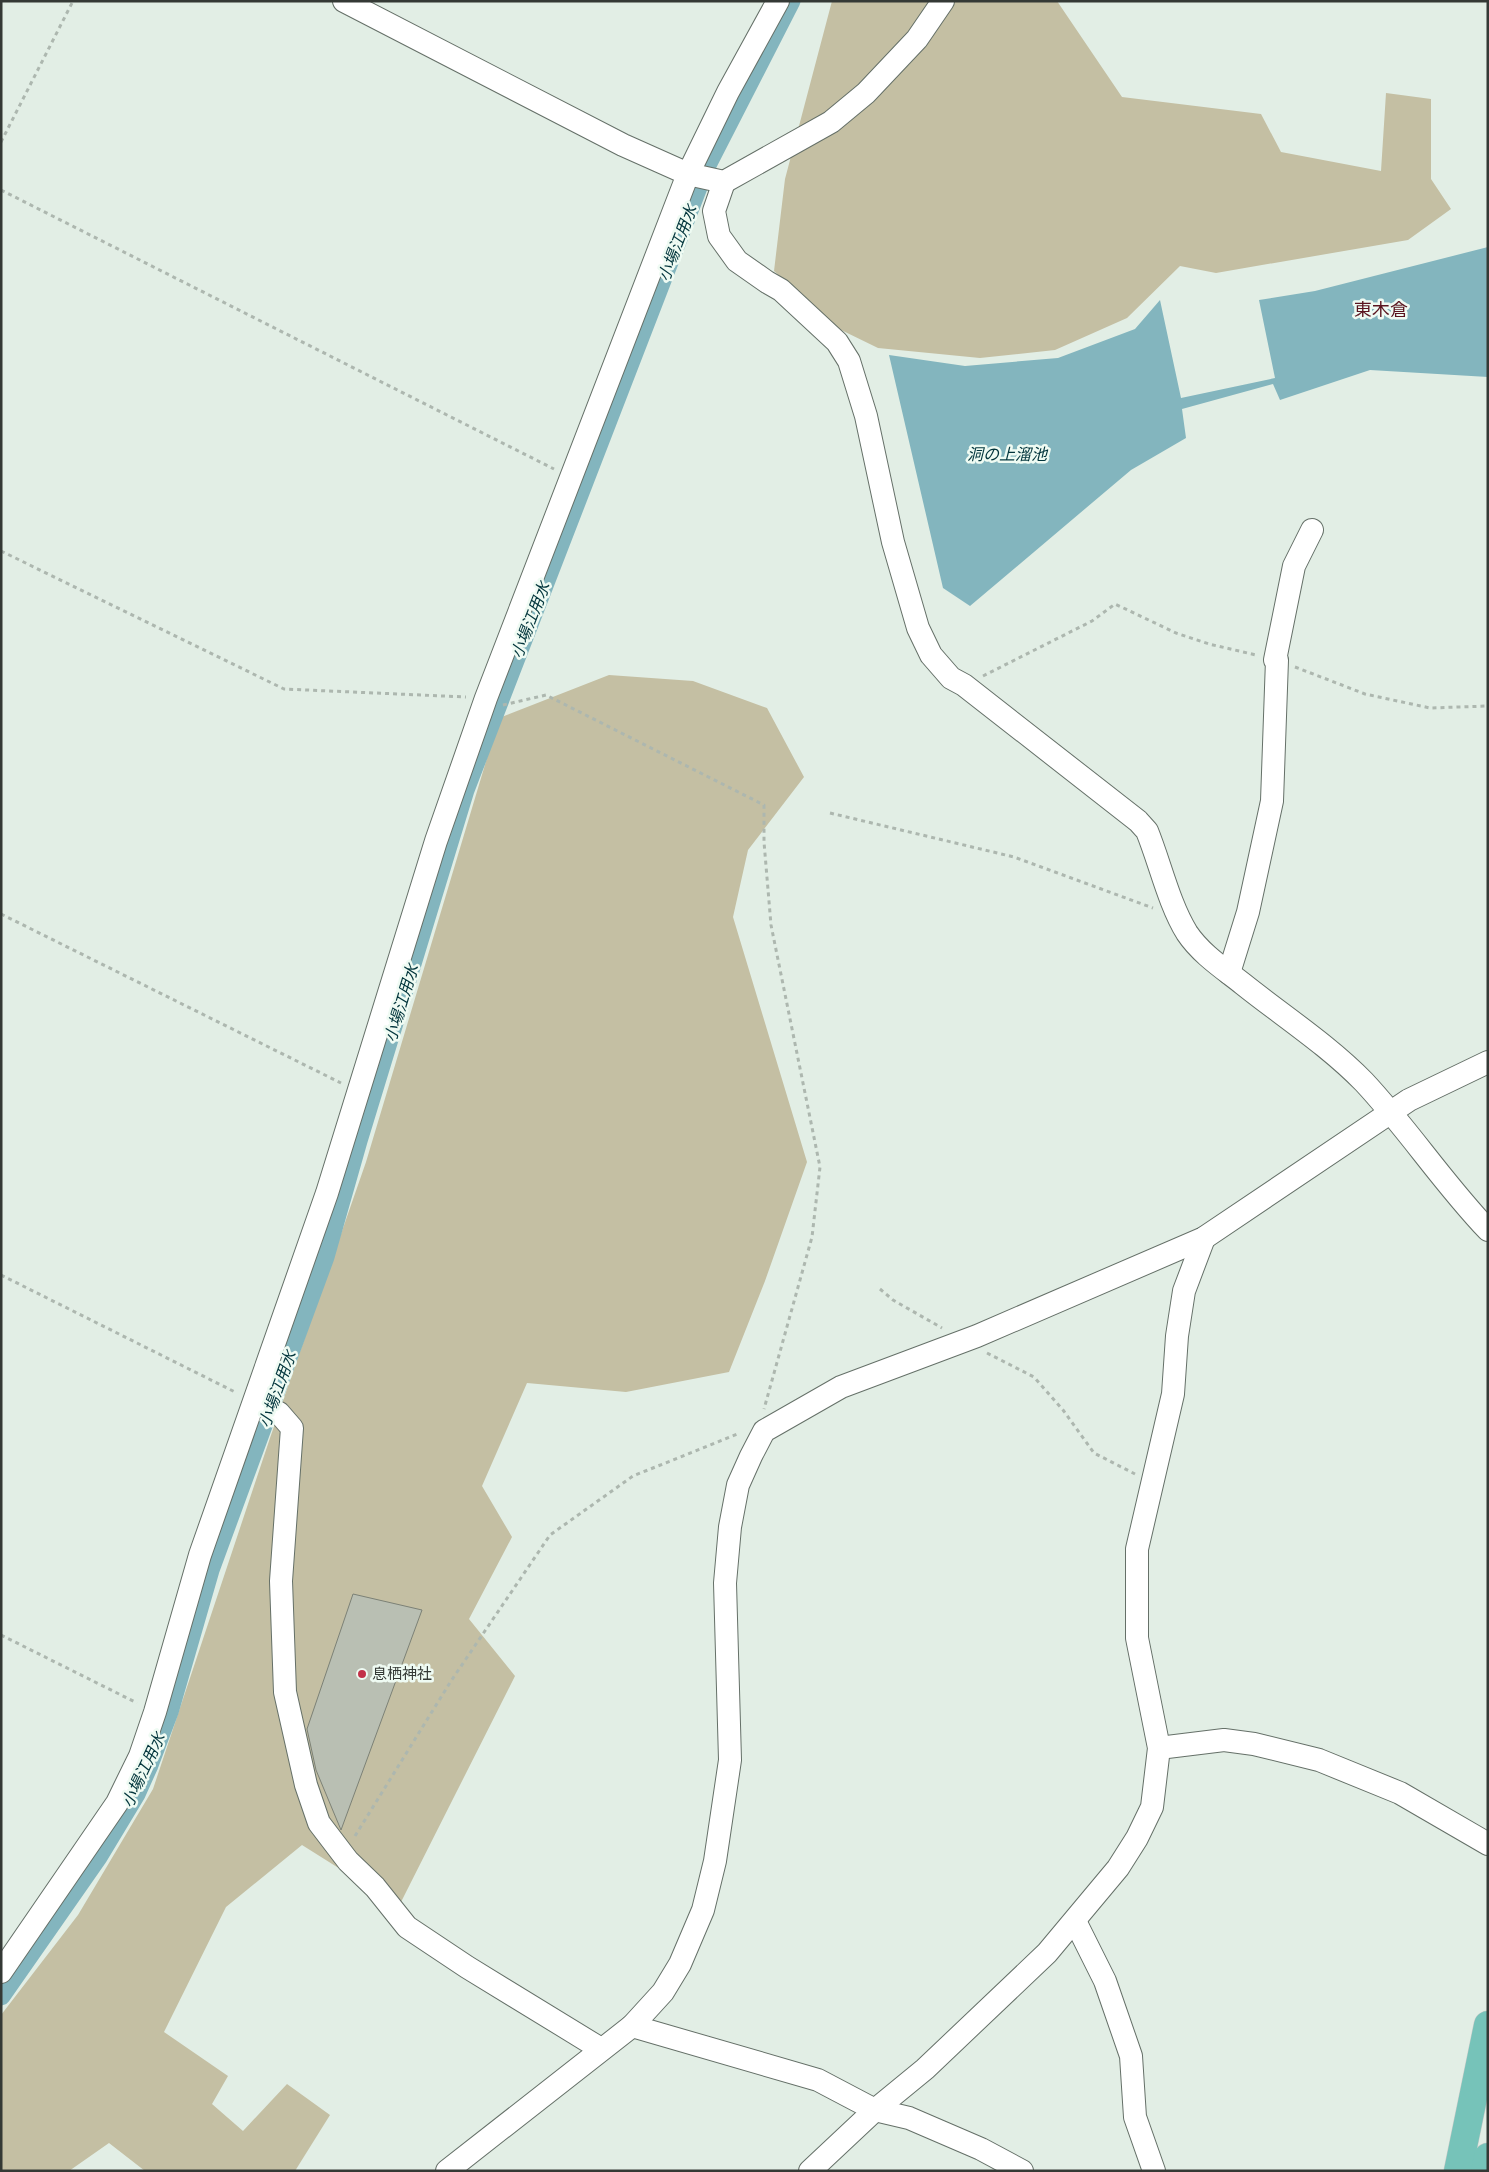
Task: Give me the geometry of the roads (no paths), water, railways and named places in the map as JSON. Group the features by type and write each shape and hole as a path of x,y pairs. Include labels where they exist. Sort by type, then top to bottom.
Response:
{"main road":[{"path":"1458,2171 1488,2025"},
{"path":"1485,2171 1488,2156"}],"street":[{"path":"344,1 623,145 703,178 831,122 866,92 917,39 943,1"},
{"path":"1,1972 117,1803 140,1756 155,1712 200,1556 266,1407 359,1092 436,841 495,702 572,478 703,178 728,92 778,1"},
{"path":"703,178 714,211 719,236 737,261 781,290 837,342 849,361 866,416 893,542 918,628 931,655 951,678 964,685 1138,821 1147,831 1179,918 1195,944 1325,1048 1363,1081 1391,1113 1460,1201 1488,1230"},
{"path":"1229,973 1248,912 1272,801 1277,660 1275,660 1294,566 1312,530"},
{"path":"447,2171 632,2026 663,1992 680,1964 703,1910 716,1860 730,1760 725,1583 730,1527 738,1485 762,1429 841,1387 963,1341 1204,1238 1409,1100 1488,1062"},
{"path":"810,2171 875,2110 925,2069 1047,1953 1118,1868 1137,1838 1152,1808 1159,1748 1137,1638 1137,1549 1151,1482 1173,1394 1177,1336 1184,1291 1204,1238"},
{"path":"266,1407 292,1428 281,1581 285,1692 306,1785 319,1823 343,1855 374,1886 407,1927 467,1967 601,2050"},
{"path":"1159,1748 1224,1740 1254,1744 1319,1760 1400,1793 1488,1844"},
{"path":"1075,1921 1105,1981 1131,2056 1134,2117 1154,2171"},
{"path":"632,2026 818,2080 875,2110 909,2118 982,2149 1022,2171"}],"water":[{"name":"洞の上溜池","path":"1488,247 1488,377 1370,370 1280,400 1273,384 1182,409 1186,438 1131,470 970,606 943,588 889,355 965,366 1058,358 1135,329 1160,300 1181,398 1275,378 1259,300 1315,291"}],"waterway":[{"name":"小場江用水","path":"1,1996 98,1857 136,1794 149,1765 169,1712 210,1570 325,1257 358,1141 465,790 705,169 791,1"}],"place":[{"name":"息栖神社","path":"362,1674"}],"district":[{"name":"東木倉","path":"1381,310"}]}
